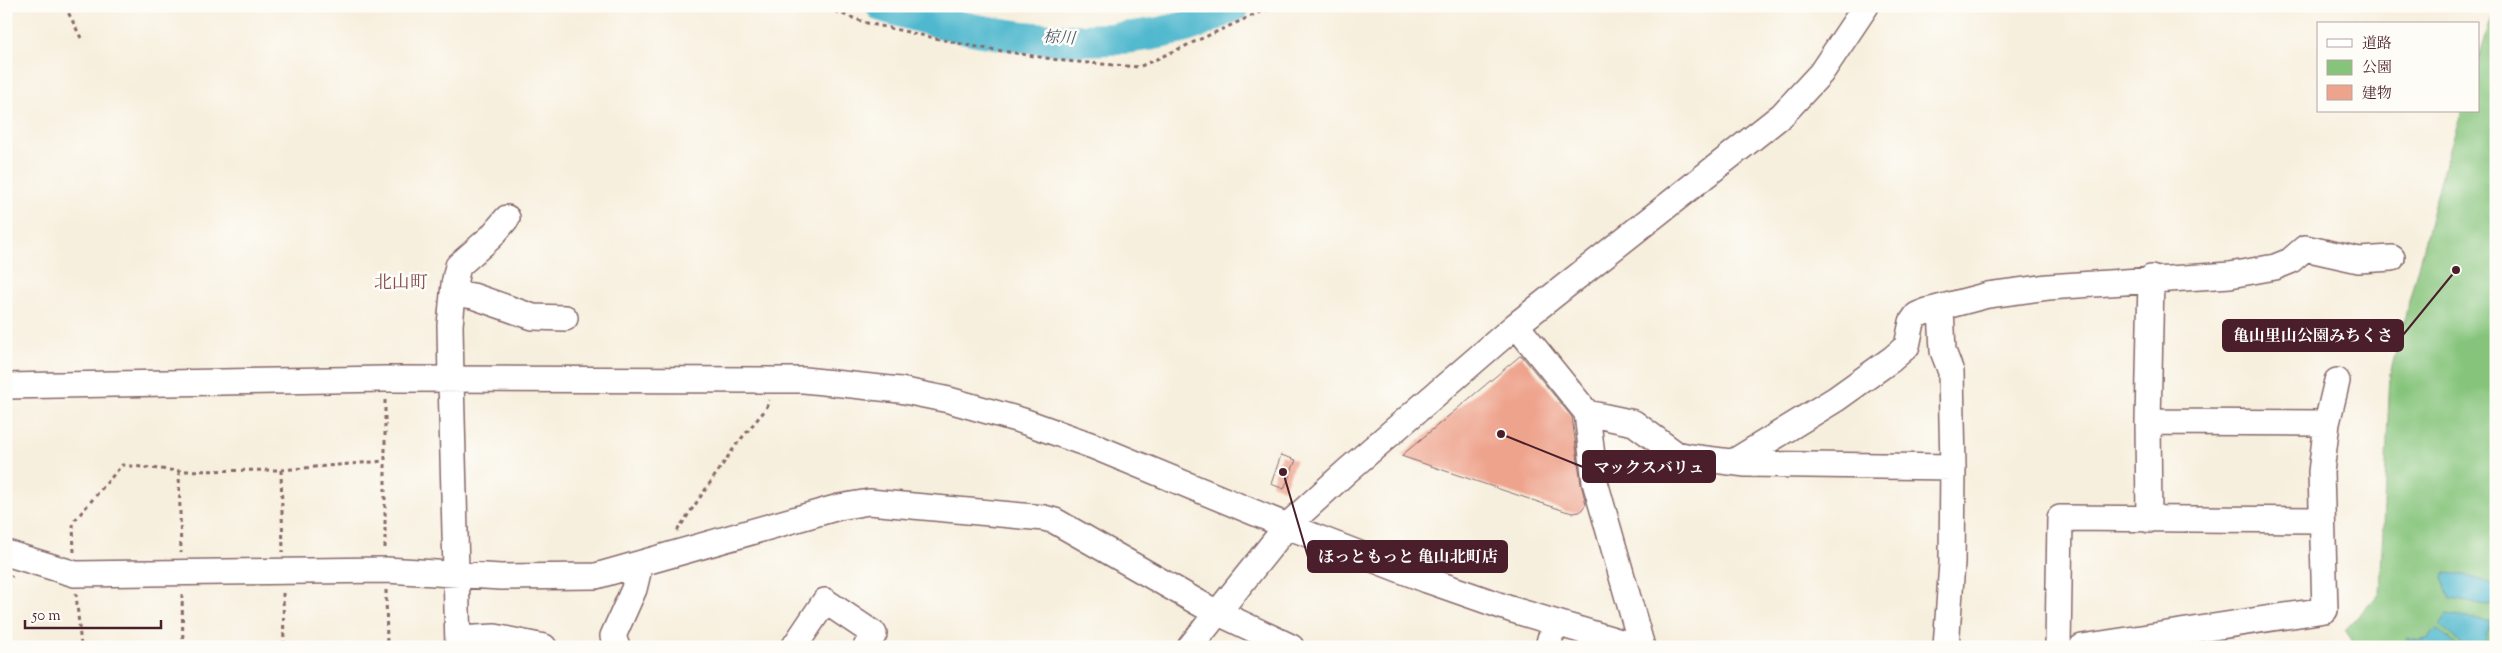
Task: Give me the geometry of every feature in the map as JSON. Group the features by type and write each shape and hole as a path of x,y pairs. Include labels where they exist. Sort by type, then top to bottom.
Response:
{"street":[{"path":"1190,647 1287,526 1516,325 1782,115 1821,73 1866,6"},
{"path":"507,218 491,237 458,266 453,293 450,325 458,643 494,637 544,647"},
{"path":"1735,461 1836,399 1892,359 1907,346 1912,322 1917,315 1988,295 2058,286 2230,274 2275,267 2290,261 2304,248 2359,260 2392,258"},
{"path":"2149,520 2148,422 2152,278"},
{"path":"453,293 473,296 533,317 565,318"},
{"path":"1941,308 1943,352 1951,372 1953,467 1952,563 1946,647"},
{"path":"1516,325 1587,413 1595,482 1642,647"},
{"path":"6,386 385,379 775,380 853,383 900,390 1023,421 1093,446 1287,526 1510,609 1638,647"},
{"path":"2082,647 2325,610 2321,472 2328,423 2337,382"},
{"path":"1587,413 1634,423 1676,454 1746,464 1953,467"},
{"path":"2148,422 2328,423"},
{"path":"6,553 75,574 386,570 501,576 596,576 839,507 869,502 1044,518 1055,521 1219,613 1291,647"},
{"path":"2058,647 2060,518 2322,520"},
{"path":"617,647 613,636 634,589 640,564"},
{"path":"794,647 825,601 874,634 866,647"}],"path":[{"path":"65,6 81,38"},
{"path":"820,6 867,23 971,46 1065,61 1139,67 1260,12 1281,6"},
{"path":"1050,6 1098,10 1127,6"},
{"path":"385,379 384,461 387,647"},
{"path":"666,556 680,524 736,445 766,409 775,380"},
{"path":"80,647 73,526 122,465 179,471 281,470 384,461"},
{"path":"281,470 284,647"},
{"path":"179,471 183,647"}],"green space":[{"path":"2496,6 2496,647 2357,647 2345,630 2380,593 2390,374 2444,167 2462,112 2480,112 2480,53"}],"water":[{"path":"2445,573 2465,575 2495,585 2496,594 2492,606 2450,599 2442,577"},
{"path":"2447,615 2489,621 2485,647 2464,647 2440,625"},
{"path":"2437,628 2458,647 2411,647 2407,638 2418,641 2429,638 2430,634"}],"building":[{"path":"1521,355 1572,417 1581,484 1586,504 1580,512 1565,511 1401,456"},
{"path":"1281,455 1296,460 1284,489 1271,484"}],"waterway":[{"name":"椋川","path":"882,6 918,17 993,33 1030,38 1069,40 1145,35 1182,28 1234,6"}],"place":[{"name":"亀山里山公園みちくさ","path":"2456,270"},
{"name":"マックスバリュ","path":"1501,434"},
{"name":"ほっともっと 亀山北町店","path":"1283,472"}],"district":[{"name":"北山町","path":"401,284"}]}
